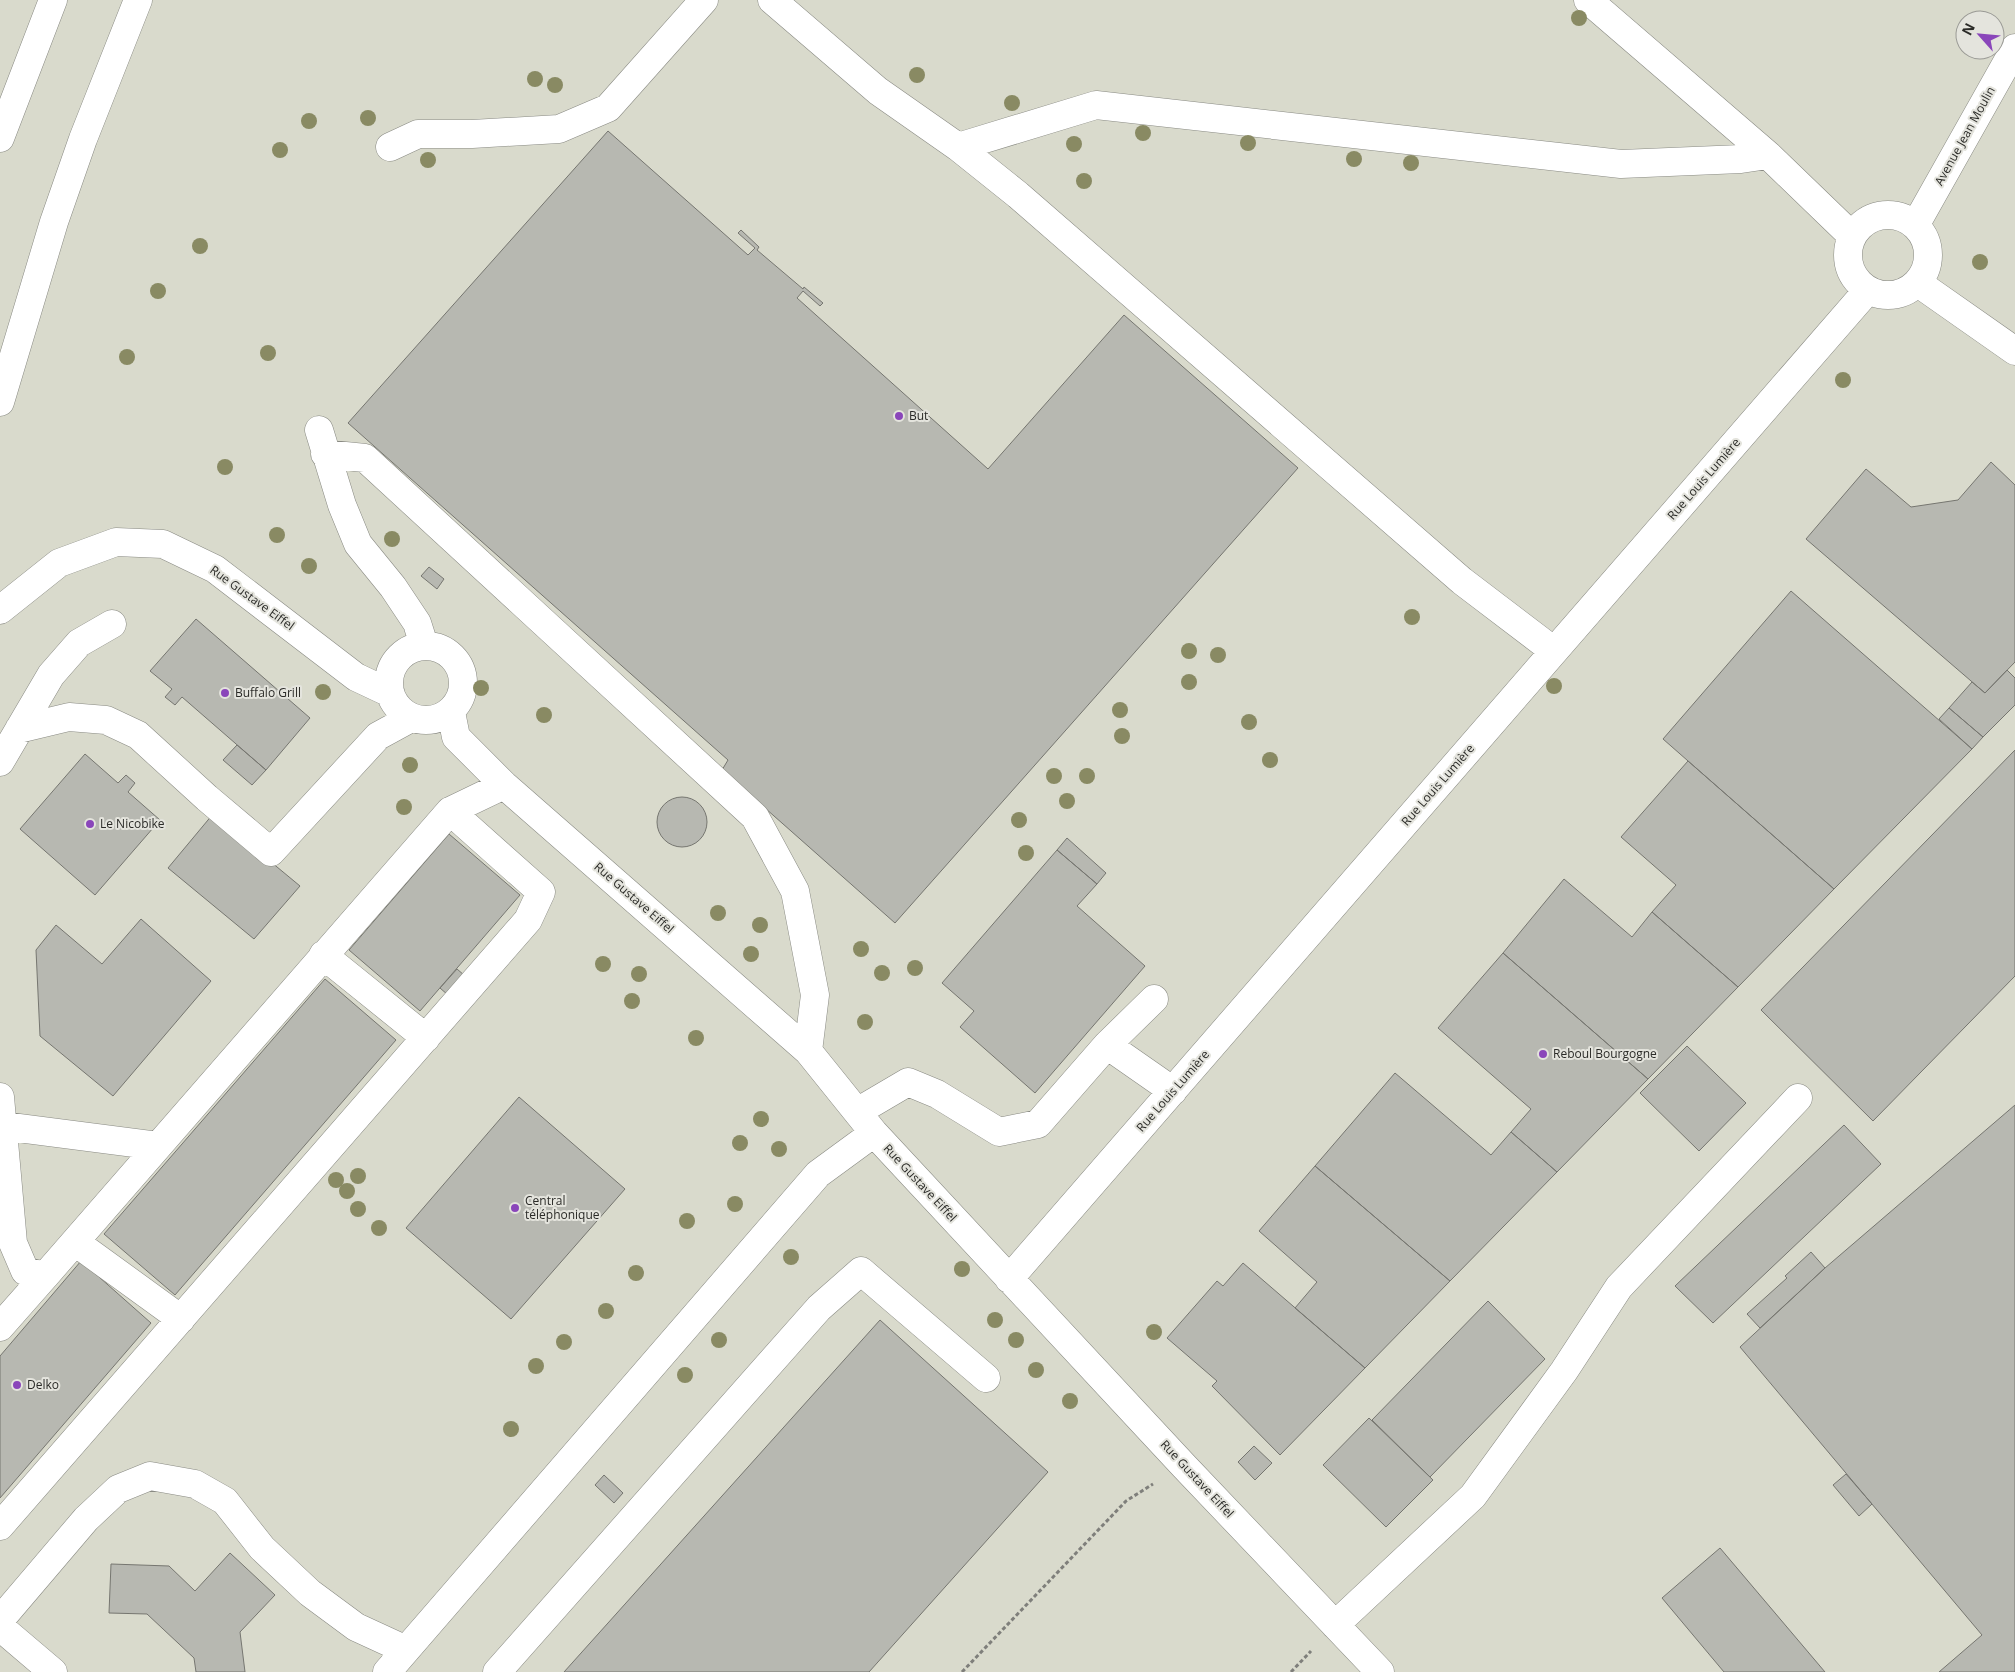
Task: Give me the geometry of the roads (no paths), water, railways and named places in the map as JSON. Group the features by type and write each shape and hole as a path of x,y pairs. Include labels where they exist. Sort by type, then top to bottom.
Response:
{"street":[{"path":"0,138 52,0"},
{"path":"0,402 57,213 83,139 138,0"},
{"path":"390,147 418,134 472,134 559,129 608,108 704,0"},
{"path":"772,0 878,91 958,147 1018,195 1462,581 1554,651"},
{"path":"1588,0 1768,155 1852,236"},
{"name":"Avenue Jean Moulin","path":"1916,224 2015,48"},
{"path":"958,147 1096,105 1621,164 1741,160 1768,155"},
{"path":"1891,214 1904,217 1916,224 1927,242 1928,261 1918,284 1904,293 1885,296 1867,291 1854,278 1847,256 1852,236 1869,219 1891,214"},
{"path":"1918,284 2015,351"},
{"name":"Rue Louis Lumière","path":"1009,1279 1867,291"},
{"path":"424,645 418,623 393,587 358,544 322,442 365,458 755,817 795,891 815,995 808,1051"},
{"name":"Rue Gustave Eiffel","path":"0,610 59,563 116,542 163,544 215,569 356,677 390,693"},
{"path":"0,762 51,675 79,643 112,624"},
{"path":"424,645 442,648 457,660 464,678 462,696 451,712 439,719 425,721 411,718 397,708 390,693 389,676 395,660 408,650 424,645"},
{"name":"Rue Gustave Eiffel","path":"451,712 456,737 504,785 808,1051 866,1123 1009,1279 1380,1672"},
{"path":"19,729 68,717 106,720 138,735 207,798 271,852 378,736 411,718"},
{"path":"0,1327 450,810 504,785"},
{"path":"0,1526 528,920 541,892 450,810"},
{"path":"323,955 426,1038"},
{"path":"387,1672 818,1174 908,1082 937,1094 1000,1132 1038,1124 1106,1045 1154,999"},
{"path":"1106,1045 1173,1091"},
{"path":"0,1097 13,1243 25,1270 44,1276"},
{"path":"1335,1625 1472,1496 1564,1370 1619,1287 1798,1098"},
{"path":"3,1126 158,1146"},
{"path":"75,1242 181,1319"},
{"path":"498,1672 819,1308 861,1271 986,1378"},
{"path":"0,1620 86,1519 118,1489 150,1476 194,1484 225,1501 262,1548 310,1593 356,1627 406,1650"},
{"path":"0,1627 53,1672"}],"place":[{"name":"But","path":"899,416"},
{"name":"Buffalo Grill","path":"225,693"},
{"name":"Le Nicobike","path":"90,824"},
{"name":"Reboul Bourgogne","path":"1543,1054"},
{"name":"Central téléphonique","path":"515,1208"},
{"name":"Delko","path":"17,1385"}]}
